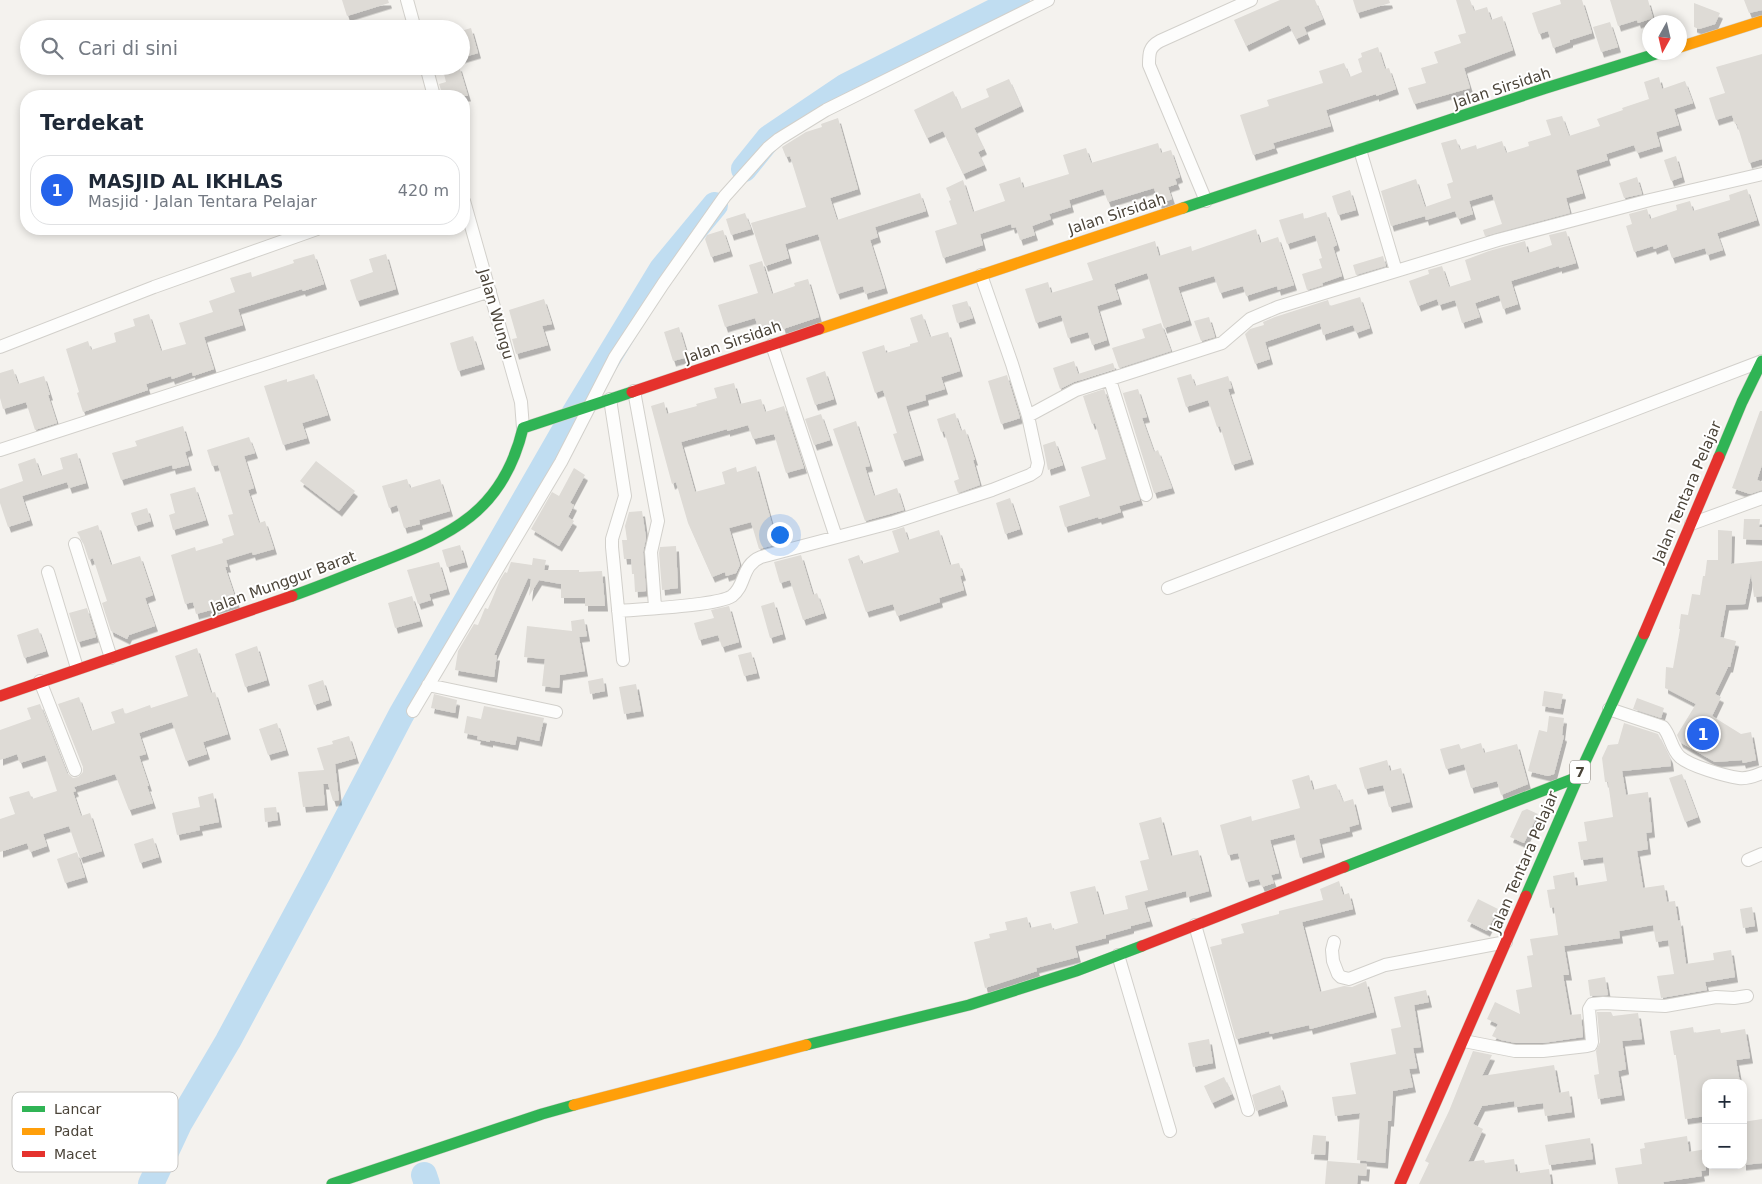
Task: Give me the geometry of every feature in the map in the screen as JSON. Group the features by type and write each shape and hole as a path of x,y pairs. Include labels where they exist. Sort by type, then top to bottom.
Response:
{"main road":[{"path":"1687,45 1762,21"},
{"name":"Jalan Sirsidah","path":"523,428 981,274 1642,58"},
{"name":"Jalan Tentara Pelajar","path":"1400,1184 1578,777 1646,630 1742,402 1762,361"},
{"name":"Jalan Munggur Barat","path":"0,696 77,668 314,589 424,545 466,521 488,500 509,468 523,428"},
{"path":"332,1184 542,1114 736,1062 969,1005 1076,971 1578,777"}],"street":[{"path":"407,0 413,20"},
{"path":"413,711 561,462 586,407 615,357 662,284 719,204 768,148 826,110 1048,0"},
{"path":"1206,201 1149,65 1150,50 1154,44 1160,41 1251,0"},
{"path":"428,75 432,90"},
{"path":"1360,150 1396,271"},
{"path":"1028,416 1076,390 1222,344 1250,319 1278,307 1498,240 1650,200 1762,174"},
{"name":"Jalan Wungu","path":"470,221 521,402 523,428"},
{"path":"0,347 154,286 301,235"},
{"path":"618,611 707,603 727,599 737,592 749,567 757,559 894,522 992,490 1030,475 1036,470 1038,463 1028,416 981,274"},
{"path":"0,450 490,291"},
{"path":"772,345 836,537"},
{"path":"1168,588 1762,361"},
{"path":"1110,380 1146,495"},
{"path":"634,391 658,516 651,552 655,607"},
{"path":"610,399 625,496 612,539 623,660"},
{"path":"1689,525 1762,498"},
{"path":"75,544 111,658"},
{"path":"48,572 77,668"},
{"path":"40,681 74,770"},
{"path":"428,685 556,712"},
{"path":"1609,709 1663,727 1667,732 1673,749 1690,764 1739,778 1762,774"},
{"path":"1748,860 1762,854"},
{"path":"1195,925 1248,1110"},
{"path":"1334,942 1332,950 1336,968 1341,977 1349,979 1385,965 1506,942"},
{"path":"1118,955 1170,1131"},
{"path":"1464,1041 1516,1051 1544,1051 1587,1046 1591,1045 1592,1042 1589,1009 1592,1004 1665,1006 1716,997 1734,998 1747,996"}],"building":[{"path":"342,0 388,0 389,3 347,16"},
{"path":"1280,0 1315,0 1323,19 1304,27 1307,34 1296,39 1289,25 1246,46 1234,20"},
{"path":"1353,0 1389,0 1390,3 1357,13"},
{"path":"1456,0 1470,0 1474,11 1487,7 1491,20 1502,16 1513,50 1464,68 1470,88 1414,104 1408,88 1426,83 1421,68 1438,63 1434,52 1461,43 1458,35 1466,33"},
{"path":"1560,0 1582,0 1592,33 1553,48 1548,31 1539,34 1532,13 1561,4"},
{"path":"1610,0 1648,0 1652,15 1642,15 1642,22 1638,23 1637,20 1618,26"},
{"path":"1744,0 1762,0 1762,10 1749,13"},
{"path":"1694,3 1720,13 1715,24 1699,29 1694,27"},
{"path":"1610,22 1618,47 1601,52 1593,27"},
{"path":"470,28 478,53 470,55"},
{"path":"1378,47 1385,69 1389,68 1396,89 1326,110 1331,126 1273,143 1275,148 1253,155 1240,115 1269,106 1267,100 1323,83 1319,71 1344,63 1350,77 1362,72 1358,59 1362,57 1361,53"},
{"path":"1762,54 1762,159 1749,163 1737,124 1735,124 1732,115 1716,120 1709,98 1725,93 1716,67"},
{"path":"444,75 462,75 466,90 441,90 439,84 446,82"},
{"path":"1659,77 1662,89 1685,81 1693,103 1674,109 1679,125 1656,132 1660,146 1637,153 1634,145 1606,154 1608,160 1576,170 1583,193 1566,198 1570,213 1485,236 1483,230 1502,224 1492,194 1469,201 1473,214 1458,219 1455,211 1426,220 1425,216 1391,226 1381,191 1416,179 1425,207 1451,198 1447,184 1453,182 1441,143 1456,139 1460,150 1476,145 1477,149 1502,141 1506,153 1529,146 1528,142 1551,135 1546,120 1562,116 1569,136 1600,126 1597,119 1649,99 1644,82"},
{"path":"1009,79 1021,106 974,128 984,149 978,152 984,165 963,174 943,131 927,138 914,110 953,91 961,109 989,97 986,89"},
{"path":"838,118 858,189 830,198 837,220 920,193 926,211 875,227 878,237 870,240 885,288 865,294 863,286 837,294 818,234 785,244 789,258 765,266 751,223 806,207 790,156 786,157 782,147 806,132 822,127 821,124"},
{"path":"1158,143 1161,153 1171,150 1180,177 1175,179 1177,184 1168,187 1172,199 1159,204 1154,188 1108,202 1103,189 1069,200 1071,207 1049,214 1051,219 1032,226 1035,235 1020,240 1016,227 1012,228 1011,224 980,234 983,245 943,258 935,231 957,224 946,188 963,180 973,212 1005,201 999,184 1020,177 1023,188 1069,174 1063,155 1086,148 1091,163"},
{"path":"1676,156 1682,177 1671,181 1664,160"},
{"path":"1637,177 1642,194 1624,198 1619,183"},
{"path":"1747,189 1757,220 1717,233 1723,250 1707,255 1705,248 1672,258 1667,244 1654,249 1653,246 1634,252 1626,226 1632,224 1629,214 1647,209 1650,219 1677,210 1676,205 1690,201 1693,211 1730,200 1729,195"},
{"path":"1350,190 1356,210 1338,215 1332,196"},
{"path":"1326,212 1337,245 1333,247 1342,276 1307,290 1302,274 1322,268 1319,259 1322,258 1315,235 1287,244 1279,220 1303,213 1304,219"},
{"path":"745,213 751,229 731,235 726,219"},
{"path":"1256,229 1260,243 1278,237 1294,285 1278,290 1277,286 1246,296 1243,286 1220,293 1214,276 1178,287 1189,320 1164,328 1147,273 1114,284 1119,299 1097,306 1107,340 1092,345 1088,332 1068,338 1061,315 1036,323 1025,289 1048,282 1051,293 1093,280 1087,263 1155,241 1159,256 1191,246 1192,251"},
{"path":"723,230 730,251 711,257 705,239 707,235"},
{"path":"1566,231 1576,263 1559,268 1559,266 1511,281 1518,304 1503,309 1499,295 1475,303 1480,317 1462,323 1455,300 1439,305 1437,299 1418,306 1409,281 1429,274 1428,270 1442,266 1449,287 1471,280 1465,260 1525,241 1528,253 1552,245 1549,235"},
{"path":"314,254 324,284 238,309 243,325 204,337 214,369 193,376 192,372 172,379 171,376 146,384 148,390 83,412 66,349 88,341 91,350 116,342 114,333 135,326 133,319 149,314 161,351 186,344 179,323 213,312 209,301 235,292 230,278 251,272 252,277 294,263 293,260"},
{"path":"386,254 396,289 357,301 350,280 373,272 369,259"},
{"path":"1383,256 1386,266 1356,275 1353,265"},
{"path":"762,261 772,294 795,286 794,283 808,279 819,317 783,329 781,322 759,329 755,318 725,327 718,305 758,293 749,265"},
{"path":"1360,297 1370,328 1356,333 1353,325 1323,335 1320,323 1265,342 1270,359 1255,364 1245,334 1250,329 1264,325 1263,322 1275,317 1328,300 1330,306"},
{"path":"544,299 552,324 542,326 548,345 516,354 512,339 517,338 509,310"},
{"path":"967,301 973,318 957,323 952,305"},
{"path":"922,314 930,337 948,332 960,371 941,377 945,389 925,395 926,400 906,406 921,455 902,461 893,434 897,433 883,390 875,393 862,352 884,345 886,353 918,342 910,318"},
{"path":"1209,317 1215,337 1201,341 1194,321"},
{"path":"1161,323 1171,351 1119,368 1112,348 1145,338 1142,329"},
{"path":"679,327 688,357 673,361 664,332"},
{"path":"473,336 482,364 458,371 450,343"},
{"path":"1074,361 1078,374 1113,363 1115,369 1074,382 1060,389 1053,368"},
{"path":"13,369 18,384 44,376 57,423 35,430 26,402 3,409 0,398 0,373"},
{"path":"825,371 834,399 815,405 806,378"},
{"path":"314,374 328,415 302,423 307,438 283,445 264,386"},
{"path":"1191,374 1195,386 1228,376 1232,388 1228,389 1251,459 1232,465 1220,426 1217,427 1208,400 1186,407 1177,378"},
{"path":"1007,375 1020,418 1001,424 988,381"},
{"path":"734,383 740,404 761,399 765,412 784,406 804,468 786,473 774,434 753,439 748,425 681,442 695,492 725,484 722,472 736,467 737,472 756,466 773,528 777,527 782,543 759,549 751,522 729,528 740,565 736,573 726,576 725,572 712,577 688,523 676,482 672,484 651,406 664,402 667,414 697,406 696,404 717,398 714,388"},
{"path":"1120,384 1123,393 1138,389 1147,417 1142,418 1154,452 1158,450 1172,488 1154,493"},
{"path":"1104,389 1140,500 1119,506 1121,512 1065,527 1059,506 1090,496 1081,467 1106,459 1095,423 1092,424 1083,396"},
{"path":"1760,411 1762,411 1762,465 1757,480 1762,482 1762,490 1750,494 1732,488"},
{"path":"955,413 961,431 965,429 975,460 973,460 980,485 958,493 954,481 959,479 944,431 941,432 937,419"},
{"path":"821,414 830,440 814,445 805,419"},
{"path":"856,421 870,466 865,467 874,496 897,488 904,510 865,521 833,429"},
{"path":"183,426 190,450 185,452 189,465 173,469 172,465 121,480 112,453 137,446 135,441"},
{"path":"249,437 255,453 244,456 254,488 248,490 259,523 265,521 274,549 253,555 252,552 226,560 228,567 225,567 237,603 196,614 193,602 185,604 171,555 195,547 196,551 223,543 222,539 234,535 228,515 233,514 218,465 212,466 207,450"},
{"path":"1055,441 1063,465 1048,470 1043,445"},
{"path":"77,453 86,483 69,488 67,482 22,496 30,520 8,527 0,503 0,489 23,481 18,464 35,458 41,476 63,469 60,458"},
{"path":"316,461 355,491 339,511 300,481"},
{"path":"574,468 585,475 570,503 574,505 568,517 574,521 559,546 531,529 552,492 559,496"},
{"path":"407,479 410,488 440,479 450,511 419,520 420,524 404,528 397,505 389,508 382,486"},
{"path":"195,487 206,520 173,530 169,515 175,513 170,494"},
{"path":"1010,498 1020,529 1005,534 996,503"},
{"path":"147,508 151,521 135,526 131,513"},
{"path":"642,511 646,538 643,552 646,591 635,592 631,559 624,559 622,540 627,540 625,526 629,512"},
{"path":"1744,519 1760,519 1759,527 1762,527 1762,540 1743,539"},
{"path":"98,525 111,565 140,556 153,595 145,598 155,626 129,635 127,639 111,631 102,603 107,601 93,558 89,560 83,542 77,532"},
{"path":"904,527 908,540 939,530 950,565 959,563 963,575 960,576 964,590 939,598 940,602 897,616 893,604 866,612 848,559 859,555 862,564 899,552 892,531"},
{"path":"1718,530 1732,531 1731,564 1762,561 1762,596 1754,597 1751,574 1745,604 1726,605 1720,637 1736,641 1730,667 1728,667 1715,694 1721,697 1712,716 1741,734 1751,732 1756,760 1743,763 1742,760 1715,762 1680,742 1677,735 1696,704 1665,688 1666,667 1673,668 1681,614 1688,615 1692,594 1700,595 1707,560 1718,560"},
{"path":"460,545 465,562 447,567 442,550"},
{"path":"676,546 678,588 662,590 660,547"},
{"path":"801,555 813,595 817,593 824,613 803,620 790,580 780,583 774,562"},
{"path":"533,558 546,560 544,570 602,571 605,606 585,606 585,598 561,598 561,584 539,580 529,596 531,579 528,578 494,655 497,655 494,677 455,670 458,651 474,624 478,625 485,608 488,609 500,580 505,572 507,573 511,562 532,565"},
{"path":"439,562 447,589 429,594 431,600 418,604 407,570"},
{"path":"412,596 420,621 395,628 388,603"},
{"path":"774,602 783,634 770,638 761,606"},
{"path":"729,606 739,642 722,647 718,635 699,640 694,623 714,618 711,610"},
{"path":"87,608 96,637 78,642 69,613"},
{"path":"584,619 587,636 579,637 585,671 560,675 559,688 542,686 545,659 524,657 527,626 572,631 571,621"},
{"path":"38,628 46,651 24,658 17,635"},
{"path":"257,646 267,680 245,687 235,654"},
{"path":"197,648 211,693 215,692 228,734 203,742 207,754 186,761 172,722 139,733 146,754 139,756 153,803 129,810 115,774 74,787 76,791 73,792 81,816 90,813 102,851 80,858 69,826 43,834 47,846 30,852 27,843 0,852 0,819 15,814 9,797 29,791 32,799 57,791 45,755 20,763 17,754 0,760 0,730 31,719 27,708 40,704 67,773 73,778 78,777 83,772 83,767 58,704 79,697 91,731 115,723 111,712 123,708 125,714 150,705 151,708 188,696 175,656"},
{"path":"751,652 757,673 744,676 738,655"},
{"path":"603,678 605,691 590,694 588,681"},
{"path":"323,680 329,700 314,705 308,685"},
{"path":"636,684 641,711 624,714 619,687"},
{"path":"1544,691 1563,694 1560,709 1542,706"},
{"path":"434,694 457,700 455,713 431,708"},
{"path":"1637,698 1664,708 1661,718 1633,709"},
{"path":"484,706 544,718 539,741 517,736 515,745 477,739 478,736 464,733 467,716 481,719"},
{"path":"1549,716 1564,718 1562,735 1564,736 1554,774 1548,776 1528,771 1539,730 1547,732"},
{"path":"277,723 286,750 268,755 259,729"},
{"path":"1624,723 1658,734 1670,758 1671,766 1622,771 1626,795 1648,792 1652,832 1646,833 1648,849 1637,851 1643,888 1664,885 1667,902 1675,901 1678,921 1680,920 1686,964 1714,960 1713,953 1731,950 1735,977 1705,982 1707,990 1661,998 1657,976 1674,974 1668,940 1656,942 1653,925 1619,931 1620,938 1564,946 1569,975 1563,975 1570,1015 1581,1014 1583,1037 1543,1043 1516,1043 1501,1040 1492,1036 1498,1024 1487,1019 1495,1002 1520,1014 1516,990 1532,987 1527,956 1533,955 1530,939 1558,935 1554,907 1550,908 1547,890 1555,889 1553,876 1574,872 1576,886 1607,881 1603,857 1581,860 1578,842 1587,841 1584,822 1613,817 1602,758 1608,745 1618,744"},
{"path":"349,736 356,758 335,764 339,800 333,801 328,784 323,784 325,805 303,807 298,772 324,770 317,748 333,744 332,741"},
{"path":"1481,743 1484,753 1517,744 1528,784 1501,795 1497,781 1471,788 1464,764 1446,769 1440,749 1459,744 1461,749"},
{"path":"1387,760 1390,771 1401,768 1410,802 1389,807 1383,785 1365,789 1359,768"},
{"path":"1682,774 1698,817 1685,822 1669,778"},
{"path":"1309,775 1313,790 1336,784 1343,802 1353,799 1359,824 1349,827 1350,831 1319,839 1322,852 1300,858 1294,834 1270,840 1279,873 1271,875 1274,883 1262,887 1259,879 1246,882 1238,853 1228,855 1220,825 1251,816 1252,821 1300,808 1292,780"},
{"path":"213,793 219,822 199,826 200,830 177,835 172,813 200,807 198,797"},
{"path":"276,807 278,820 265,822 264,808"},
{"path":"1527,809 1538,814 1524,843 1510,837 1522,811"},
{"path":"1161,817 1171,856 1198,850 1209,891 1187,897 1186,891 1144,902 1150,921 1106,935 1106,938 1075,946 1078,957 1036,968 1037,971 985,988 974,942 990,938 989,934 1007,930 1005,922 1027,917 1030,928 1051,923 1053,930 1078,923 1070,892 1095,886 1103,915 1128,909 1125,896 1148,890 1140,861 1149,859 1139,823"},
{"path":"153,838 159,857 140,863 134,844"},
{"path":"77,852 85,877 65,883 57,859"},
{"path":"1339,881 1343,895 1349,893 1353,909 1302,922 1320,992 1344,986 1352,987 1366,981 1374,1012 1310,1029 1309,1025 1270,1034 1269,1031 1236,1039 1210,947 1222,944 1221,939 1244,933 1241,924 1279,914 1279,911 1323,900 1320,889"},
{"path":"1478,899 1498,909 1487,931 1467,921"},
{"path":"1752,907 1755,926 1743,928 1740,909"},
{"path":"1605,977 1608,995 1590,996 1588,980"},
{"path":"1426,990 1429,1002 1414,1005 1421,1047 1413,1048 1417,1068 1409,1069 1413,1087 1393,1091 1391,1121 1388,1121 1385,1163 1357,1160 1360,1113 1335,1116 1332,1097 1356,1094 1350,1063 1396,1054 1391,1029 1401,1027 1394,997"},
{"path":"1597,1012 1611,1012 1613,1016 1638,1013 1642,1039 1622,1041 1626,1069 1618,1071 1622,1095 1598,1099 1594,1075 1599,1074 1596,1051 1600,1042"},
{"path":"1693,1027 1694,1033 1720,1029 1721,1033 1745,1029 1750,1058 1736,1060 1739,1079 1702,1079 1702,1117 1685,1119 1676,1055 1674,1055 1670,1031"},
{"path":"1209,1039 1213,1063 1193,1067 1188,1043"},
{"path":"1473,1051 1492,1055 1482,1076 1554,1065 1559,1093 1569,1091 1572,1112 1545,1116 1543,1103 1515,1107 1514,1101 1482,1106 1473,1124 1483,1129 1468,1162 1484,1160 1485,1163 1514,1159 1516,1172 1549,1169 1551,1184 1419,1184 1429,1163 1425,1161 1449,1111"},
{"path":"1224,1077 1232,1094 1212,1103 1204,1086"},
{"path":"1280,1085 1285,1101 1256,1111 1252,1095"},
{"path":"1762,1119 1762,1163 1747,1165 1747,1121"},
{"path":"1313,1135 1326,1136 1325,1155 1311,1154"},
{"path":"1687,1136 1689,1152 1702,1150 1702,1169 1706,1170 1701,1171 1702,1176 1663,1182 1664,1184 1618,1184 1615,1168 1642,1164 1640,1149 1645,1148 1644,1143"},
{"path":"1590,1138 1593,1159 1549,1165 1545,1145"},
{"path":"1327,1161 1367,1164 1366,1176 1358,1175 1357,1184 1325,1184"}],"waterway":[{"path":"744,169 769,138 846,86 1017,0"},
{"path":"178,1126 228,1041 401,715 574,414 662,269 715,205"},
{"path":"151,1184 157,1172"},
{"path":"424,1175 427,1184"}],"traffic: fast":[{"path":"1183,208 1642,58"},
{"path":"1719,457 1762,361"},
{"path":"292,596 404,553 451,530 488,500 502,481 514,457 523,428 632,392"},
{"path":"1526,896 1644,634"},
{"path":"1344,867 1578,777"},
{"path":"806,1045 969,1005 1076,971 1142,946"},
{"path":"332,1184 574,1105"}],"traffic: slow":[{"path":"1687,45 1762,21"},
{"path":"819,329 1183,208"},
{"path":"574,1105 806,1045"}],"traffic: jam":[{"path":"632,392 819,329"},
{"path":"1644,634 1719,457"},
{"path":"0,696 292,596"},
{"path":"1142,946 1344,867"},
{"path":"1400,1184 1526,896"}],"place":[{"name":"MASJID AL IKHLAS","path":"1703,734"}]}
